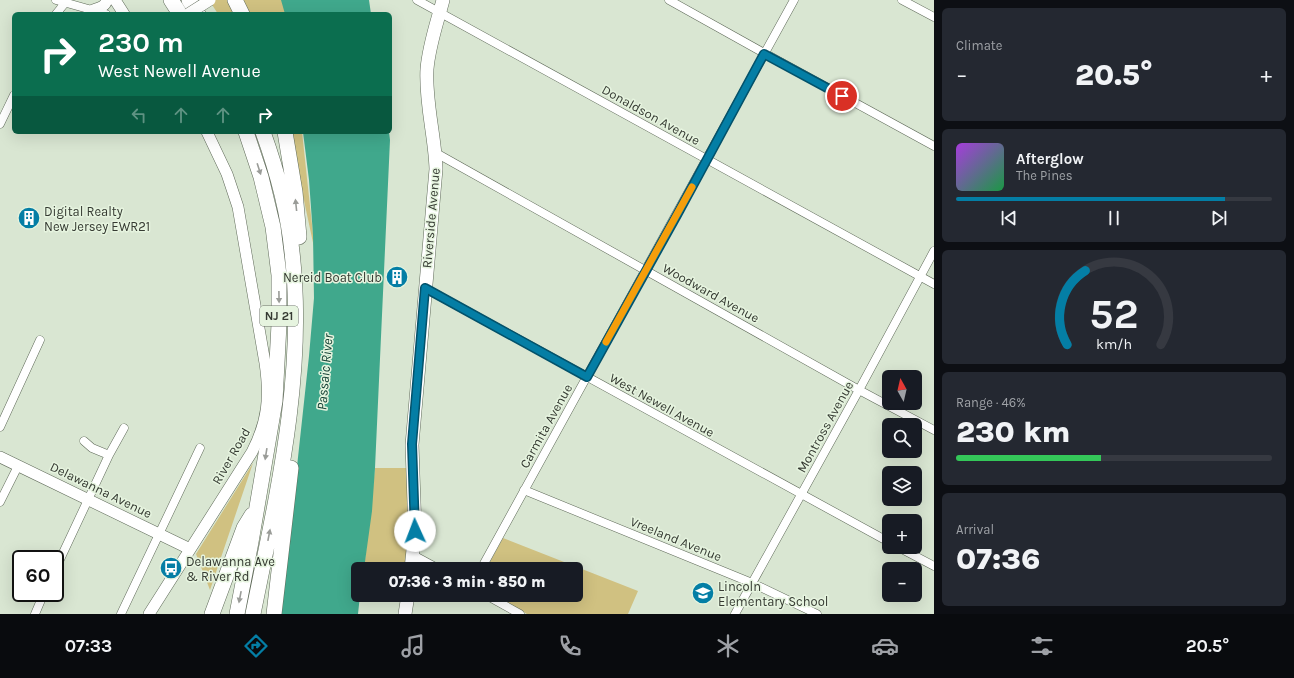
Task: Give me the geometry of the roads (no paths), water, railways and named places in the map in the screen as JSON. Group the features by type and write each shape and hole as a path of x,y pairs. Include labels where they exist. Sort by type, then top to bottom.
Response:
{"highway":[{"path":"171,0 179,12"},
{"path":"189,0 197,12"},
{"path":"235,0 241,12"},
{"name":"NJ 21","path":"237,614 258,504 275,401 279,349 279,290 277,252 262,177 247,134"},
{"name":"NJ 21","path":"253,614 284,452 291,401 294,350 295,300 293,258 288,224 276,173 263,134"},
{"path":"285,134 293,179 299,235 295,300"},
{"path":"274,613 295,427 294,350"},
{"path":"213,613 244,528 258,504"}],"main road":[{"name":"Riverside Avenue","path":"412,562 415,531 412,444 435,188 436,153 428,99 427,69 432,38 442,6"},
{"path":"405,614 407,602"}],"street":[{"path":"56,0 99,12"},
{"path":"92,10 102,8 107,0"},
{"path":"115,0 123,12"},
{"path":"191,12 210,0"},
{"name":"Donaldson Avenue","path":"417,0 442,6 706,160 934,284"},
{"path":"669,0 764,54 934,146"},
{"name":"Carmita Avenue","path":"485,562 794,0"},
{"path":"902,0 916,3 934,17"},
{"path":"58,12 65,3"},
{"path":"0,124 12,99"},
{"name":"River Road","path":"149,614 242,468 259,438 267,411 268,387 263,349 238,207 227,174 208,134"},
{"name":"Woodward Avenue","path":"436,153 859,390 934,430"},
{"name":"Montross Avenue","path":"735,614 934,251"},
{"name":"West Newell Avenue","path":"425,288 882,538"},
{"path":"0,427 40,340"},
{"path":"64,551 109,455 124,428"},
{"path":"84,441 92,448 109,455"},
{"path":"121,614 200,448"},
{"name":"Delawanna Avenue","path":"0,457 190,549"},
{"path":"0,502 18,466"},
{"name":"Vreeland Avenue","path":"524,490 752,583 817,614"},
{"path":"911,554 934,566"},
{"path":"413,555 426,562"},
{"path":"35,614 40,602"},
{"path":"499,602 520,614"}],"water":[{"path":"281,0 369,0 371,12 284,12"},
{"name":"Passaic River","path":"303,134 389,134 372,511 365,562 351,562 351,602 359,602 358,614 281,614 314,298 313,235 309,180"}],"place":[{"name":"Digital Realty New Jersey EWR21","path":"29,218"},
{"name":"Nereid Boat Club","path":"397,277"},
{"name":"Delawanna Ave & River Rd","path":"171,568"},
{"name":"Lincoln Elementary School","path":"703,593"}]}
